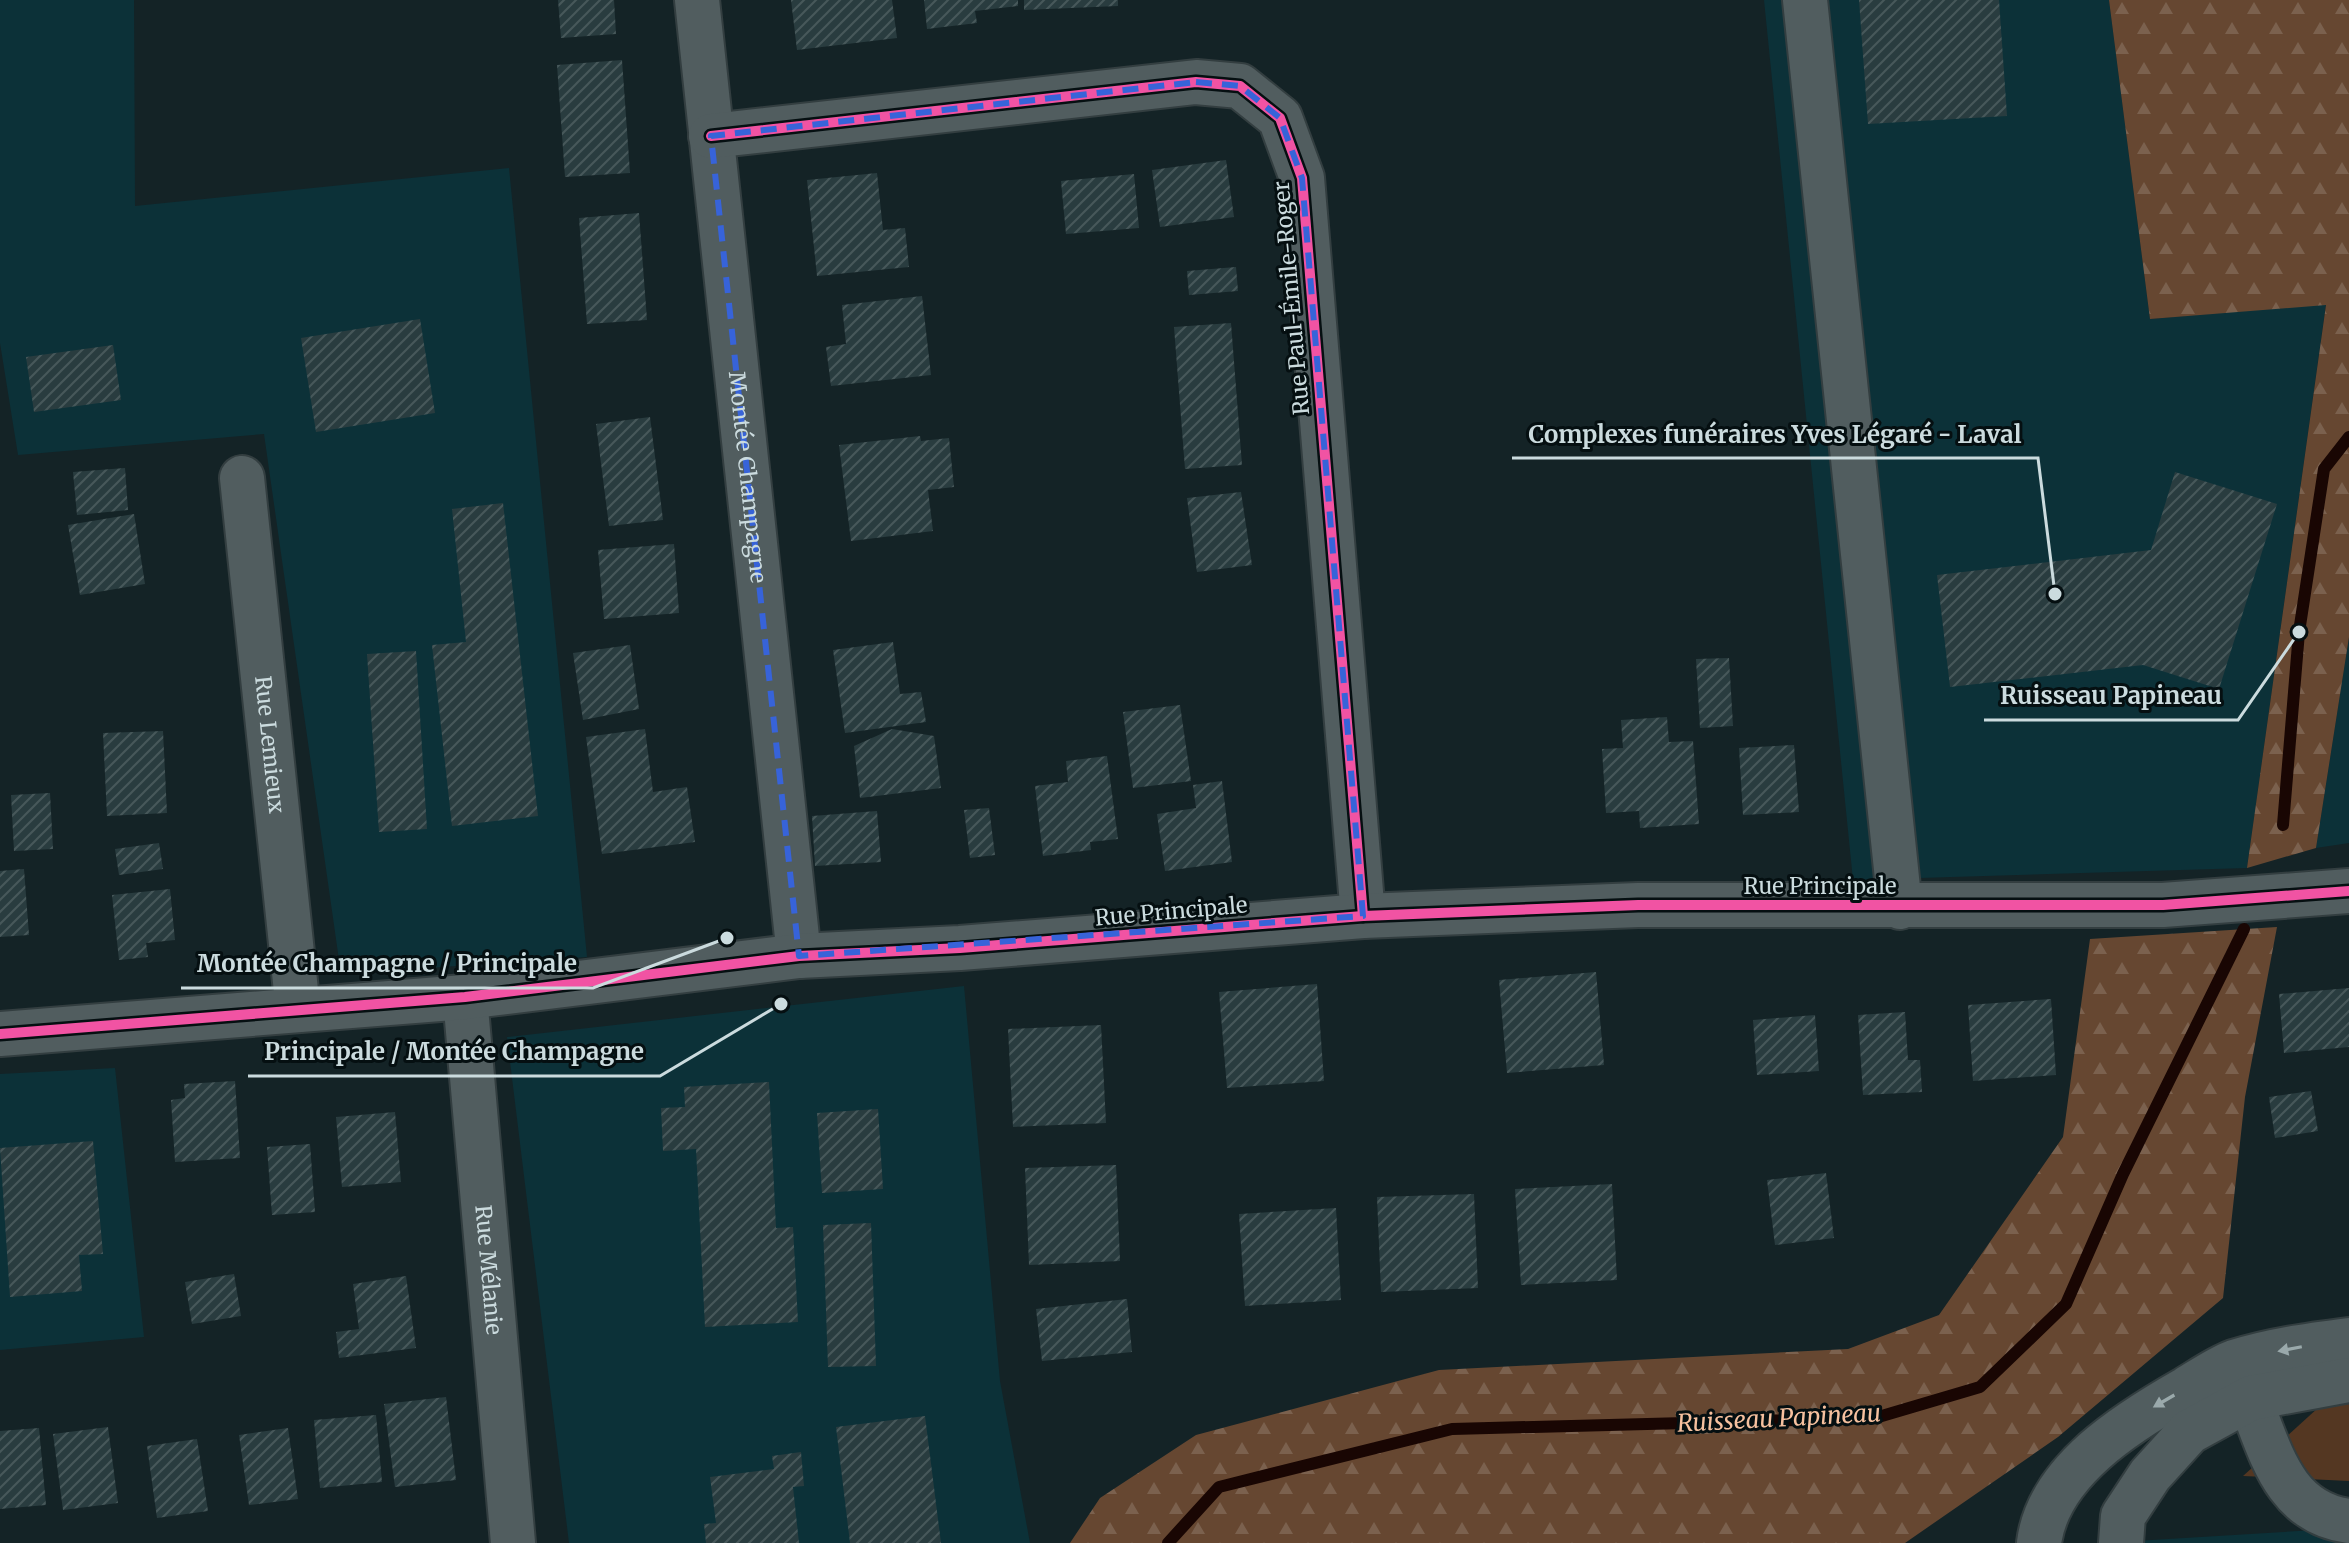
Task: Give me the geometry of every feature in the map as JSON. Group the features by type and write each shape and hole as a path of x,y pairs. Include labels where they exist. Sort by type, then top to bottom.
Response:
{"street":[{"name":"Montée Champagne","path":"697,0 799,956"},
{"path":"1805,0 1900,907"},
{"name":"Rue Paul-Émile-Roger","path":"711,136 1196,82 1240,86 1280,118 1302,178 1363,916"},
{"name":"Rue Lemieux","path":"242,478 298,1010"},
{"name":"Rue Principale","path":"0,1034 465,997 799,956 960,948 1363,916 1638,905 2163,905 2349,891"},
{"name":"Rue Mélanie","path":"465,997 513,1543"},
{"path":"2121,1543 2123,1516 2150,1475 2241,1380 2287,1348 2349,1340"},
{"path":"2241,1380 2273,1460 2286,1484 2304,1506 2333,1519 2349,1521"},
{"path":"2039,1543 2045,1514 2062,1486 2125,1424 2241,1380 2349,1380"}],"highlighted area":[{"path":"1196,82 1240,86 1280,118 1302,178 1363,916 799,956 711,136"}],"shaded area":[{"path":"0,0 134,0 135,206 509,168 587,957 341,974 264,434 18,455 0,343"},
{"path":"1764,0 2109,0 2150,319 2326,304 2247,868 1853,880"},
{"path":"2349,637 2349,843 2316,848"},
{"path":"964,986 1000,1381 1030,1543 569,1543 507,1037"},
{"path":"115,1068 144,1337 0,1350 0,1074"},
{"path":"2349,1404 2349,1481 2243,1476 2319,1407"},
{"path":"2349,1528 2349,1543 2102,1543"}],"green space":[{"path":"2109,0 2349,0 2349,637 2316,848 2247,868 2326,305 2150,319"},
{"path":"2277,927 2245,1097 2223,1298 2058,1437 1905,1543 1070,1543 1100,1498 1196,1435 1439,1370 1848,1349 1939,1315 2063,1137 2090,939"}],"building":[{"path":"558,0 614,0 616,34 561,38"},
{"path":"791,0 892,0 897,38 797,50"},
{"path":"924,0 1018,0 1018,6 975,11 977,23 927,29"},
{"path":"1024,0 1118,0 1118,6 1024,10"},
{"path":"1859,0 1999,0 2007,116 1868,124"},
{"path":"622,60 630,173 565,177 557,65"},
{"path":"1226,160 1234,217 1160,227 1152,170"},
{"path":"877,173 883,230 905,228 909,267 817,276 807,180"},
{"path":"1134,174 1139,228 1066,234 1061,181"},
{"path":"639,213 647,320 587,324 579,218"},
{"path":"1236,267 1238,291 1189,295 1187,271"},
{"path":"922,296 931,375 831,386 826,347 846,344 842,305"},
{"path":"420,319 435,413 316,432 301,338"},
{"path":"1231,323 1242,465 1185,469 1174,327"},
{"path":"113,345 121,400 34,412 26,357"},
{"path":"650,417 663,520 609,526 596,424"},
{"path":"920,436 921,441 949,438 954,487 928,490 933,531 851,541 839,445"},
{"path":"125,468 128,510 77,515 73,472"},
{"path":"2175,472 2277,504 2219,689 2143,665 1950,687 1937,575 2151,550"},
{"path":"1241,492 1252,565 1197,572 1187,498"},
{"path":"503,503 538,816 452,826 432,645 466,642 452,509"},
{"path":"134,514 145,584 80,595 68,525"},
{"path":"674,544 679,613 604,619 598,550"},
{"path":"893,642 900,694 921,692 926,722 845,733 833,650"},
{"path":"630,645 639,709 583,720 573,653"},
{"path":"416,651 427,829 379,832 367,654"},
{"path":"1729,658 1733,726 1700,728 1696,659"},
{"path":"1180,705 1191,781 1133,788 1123,712"},
{"path":"1667,717 1669,742 1693,741 1699,824 1640,828 1639,811 1606,813 1602,749 1623,748 1621,720"},
{"path":"645,729 653,792 687,787 695,842 602,854 586,737"},
{"path":"892,729 934,736 941,788 860,798 854,746"},
{"path":"163,731 167,813 107,816 103,733"},
{"path":"1794,745 1799,812 1743,815 1739,748"},
{"path":"1107,756 1118,839 1090,842 1091,850 1043,856 1035,786 1068,782 1066,761"},
{"path":"1222,781 1232,862 1165,871 1157,814 1196,808 1193,785"},
{"path":"50,793 53,849 14,851 11,795"},
{"path":"989,808 995,855 970,858 964,810"},
{"path":"877,811 881,862 815,866 812,816"},
{"path":"159,843 163,869 119,875 115,849"},
{"path":"24,869 29,935 0,937 0,871"},
{"path":"170,889 175,940 146,943 148,957 119,960 112,895"},
{"path":"1596,972 1604,1065 1507,1073 1499,980"},
{"path":"1317,984 1324,1081 1227,1088 1219,992"},
{"path":"2349,988 2349,1047 2284,1053 2279,994"},
{"path":"2051,999 2056,1075 1973,1081 1968,1005"},
{"path":"1905,1012 1908,1060 1920,1060 1922,1092 1863,1095 1858,1015"},
{"path":"1815,1015 1819,1071 1757,1075 1753,1020"},
{"path":"1101,1025 1106,1123 1013,1127 1008,1029"},
{"path":"235,1081 240,1158 175,1162 171,1100 185,1098 184,1084"},
{"path":"769,1082 776,1228 793,1227 798,1322 705,1327 696,1149 663,1151 661,1108 685,1107 684,1087"},
{"path":"2311,1091 2318,1131 2275,1138 2269,1097"},
{"path":"878,1109 883,1189 822,1193 817,1113"},
{"path":"395,1112 401,1182 342,1187 336,1117"},
{"path":"93,1141 103,1254 79,1255 82,1291 10,1297 0,1148"},
{"path":"310,1144 315,1212 272,1215 267,1147"},
{"path":"1116,1165 1120,1261 1029,1265 1025,1168"},
{"path":"1826,1173 1834,1238 1775,1245 1767,1180"},
{"path":"1612,1184 1617,1280 1521,1285 1515,1189"},
{"path":"1474,1194 1478,1288 1381,1292 1377,1197"},
{"path":"1336,1208 1341,1300 1245,1306 1239,1214"},
{"path":"871,1223 876,1366 828,1367 823,1225"},
{"path":"234,1274 241,1316 192,1324 185,1282"},
{"path":"406,1276 416,1348 339,1358 336,1332 359,1329 353,1284"},
{"path":"1127,1299 1132,1352 1042,1361 1036,1309"},
{"path":"446,1397 456,1480 395,1487 384,1404"},
{"path":"376,1415 382,1482 320,1488 314,1420"},
{"path":"925,1416 941,1543 850,1543 836,1427"},
{"path":"108,1427 118,1503 63,1510 53,1434"},
{"path":"39,1428 46,1505 0,1509 0,1431"},
{"path":"288,1428 298,1499 249,1505 239,1435"},
{"path":"197,1439 208,1511 157,1518 147,1446"},
{"path":"801,1452 804,1486 793,1487 799,1543 706,1543 704,1524 716,1523 710,1477 774,1469 772,1456"}],"waterway":[{"name":"Ruisseau Papineau","path":"2283,825 2299,632 2324,469 2349,437"},
{"name":"Ruisseau Papineau","path":"1168,1543 1219,1487 1452,1429 1875,1418 1980,1387 2066,1304 2123,1174 2244,929"}],"cycle path":[{"path":"711,136 1196,82 1240,86 1280,118 1302,178 1363,916"},
{"path":"0,1034 465,997 799,956 960,948 1363,916 1638,905 2163,905 2349,891"}],"place":[{"name":"Complexes funéraires Yves Légaré - Laval","path":"2055,594"},
{"name":"Ruisseau Papineau","path":"2299,632"},
{"name":"Montée Champagne / Principale","path":"727,938"},
{"name":"Principale / Montée Champagne","path":"781,1004"}]}
